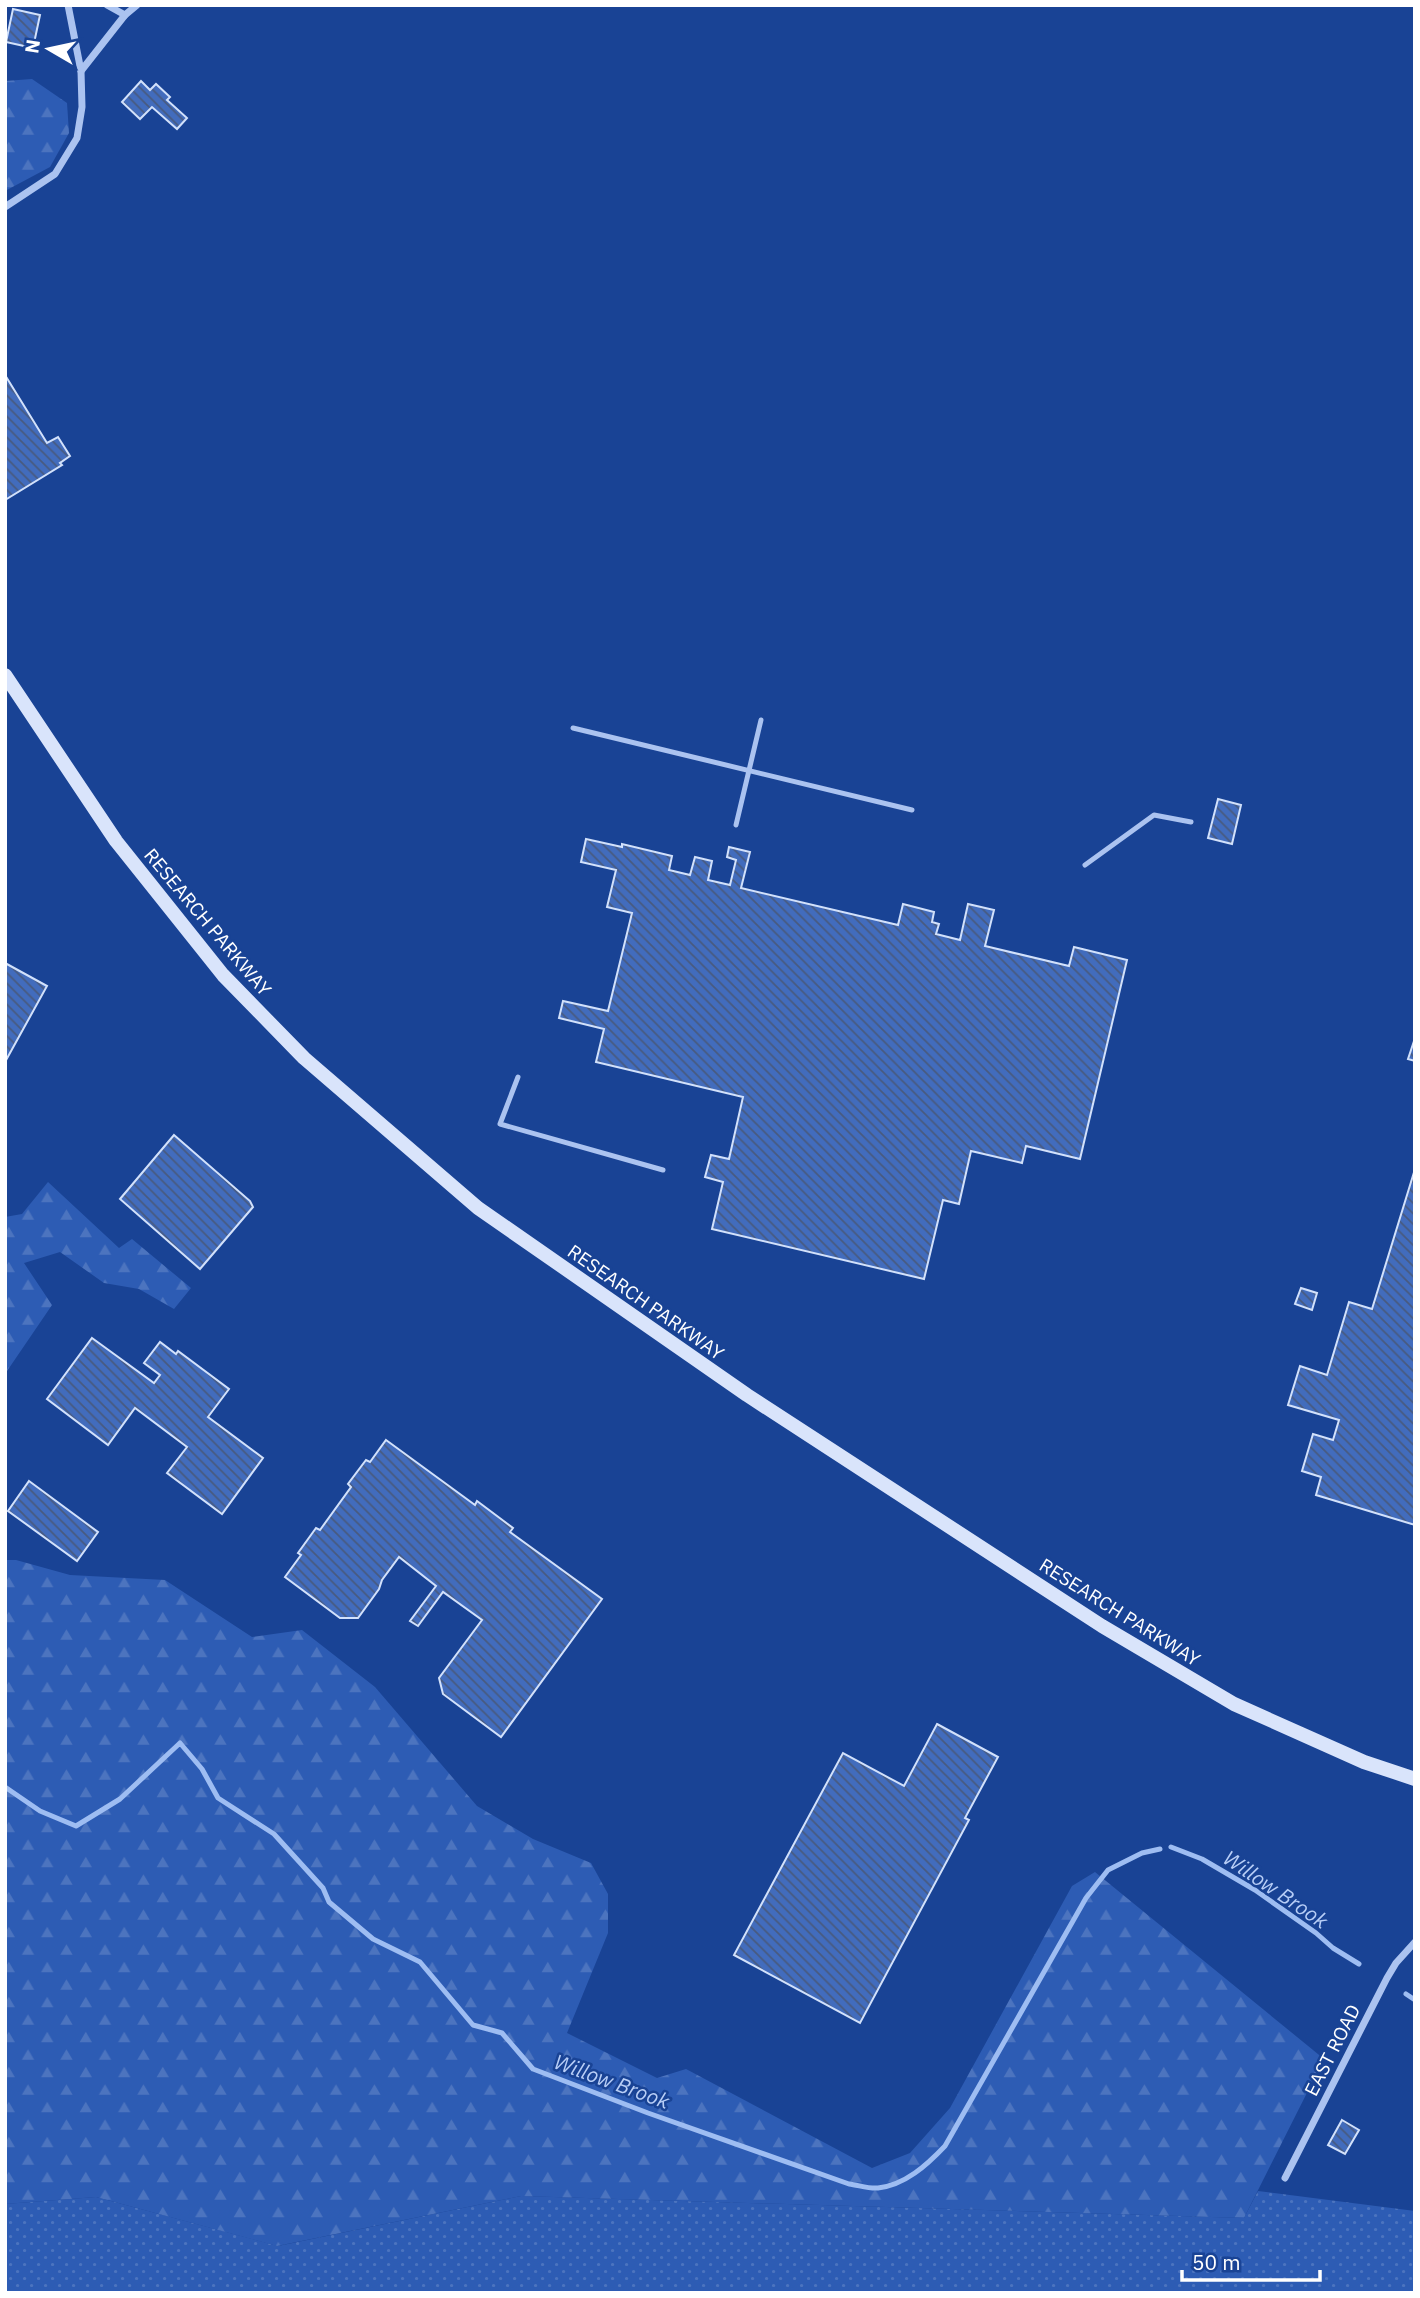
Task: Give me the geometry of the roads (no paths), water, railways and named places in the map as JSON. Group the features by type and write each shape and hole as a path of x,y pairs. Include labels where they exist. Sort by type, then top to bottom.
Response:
{"main road":[{"name":"RESEARCH PARKWAY","path":"5,675 116,841 223,975 304,1058 478,1208 747,1395 1102,1626 1234,1704 1364,1762 1415,1779"}],"street":[{"path":"5,207 55,174 77,138 82,107 81,71 68,5"},
{"path":"107,5 125,15"},
{"path":"81,71 125,15 138,5"},
{"name":"EAST ROAD","path":"1285,2178 1387,1978 1396,1963 1415,1942"}],"lane":[{"path":"736,825 761,720"},
{"path":"573,727 912,810"},
{"path":"1086,865 1154,815 1191,822"},
{"path":"518,1077 500,1124 663,1170"}],"waterway":[{"name":"Willow Brook","path":"5,1787 40,1811 76,1826 120,1799 180,1743 202,1769 218,1798 274,1834 323,1888 329,1902 373,1939 420,1962 473,2025 502,2033 533,2069 849,2184 875,2188 906,2178 923,2167 945,2146 1086,1898 1108,1870 1142,1853 1160,1849"},
{"name":"Willow Brook","path":"1171,1847 1202,1859 1255,1890 1359,1964"},
{"name":"Willow Brook","path":"1406,1994 1415,2000"}]}
